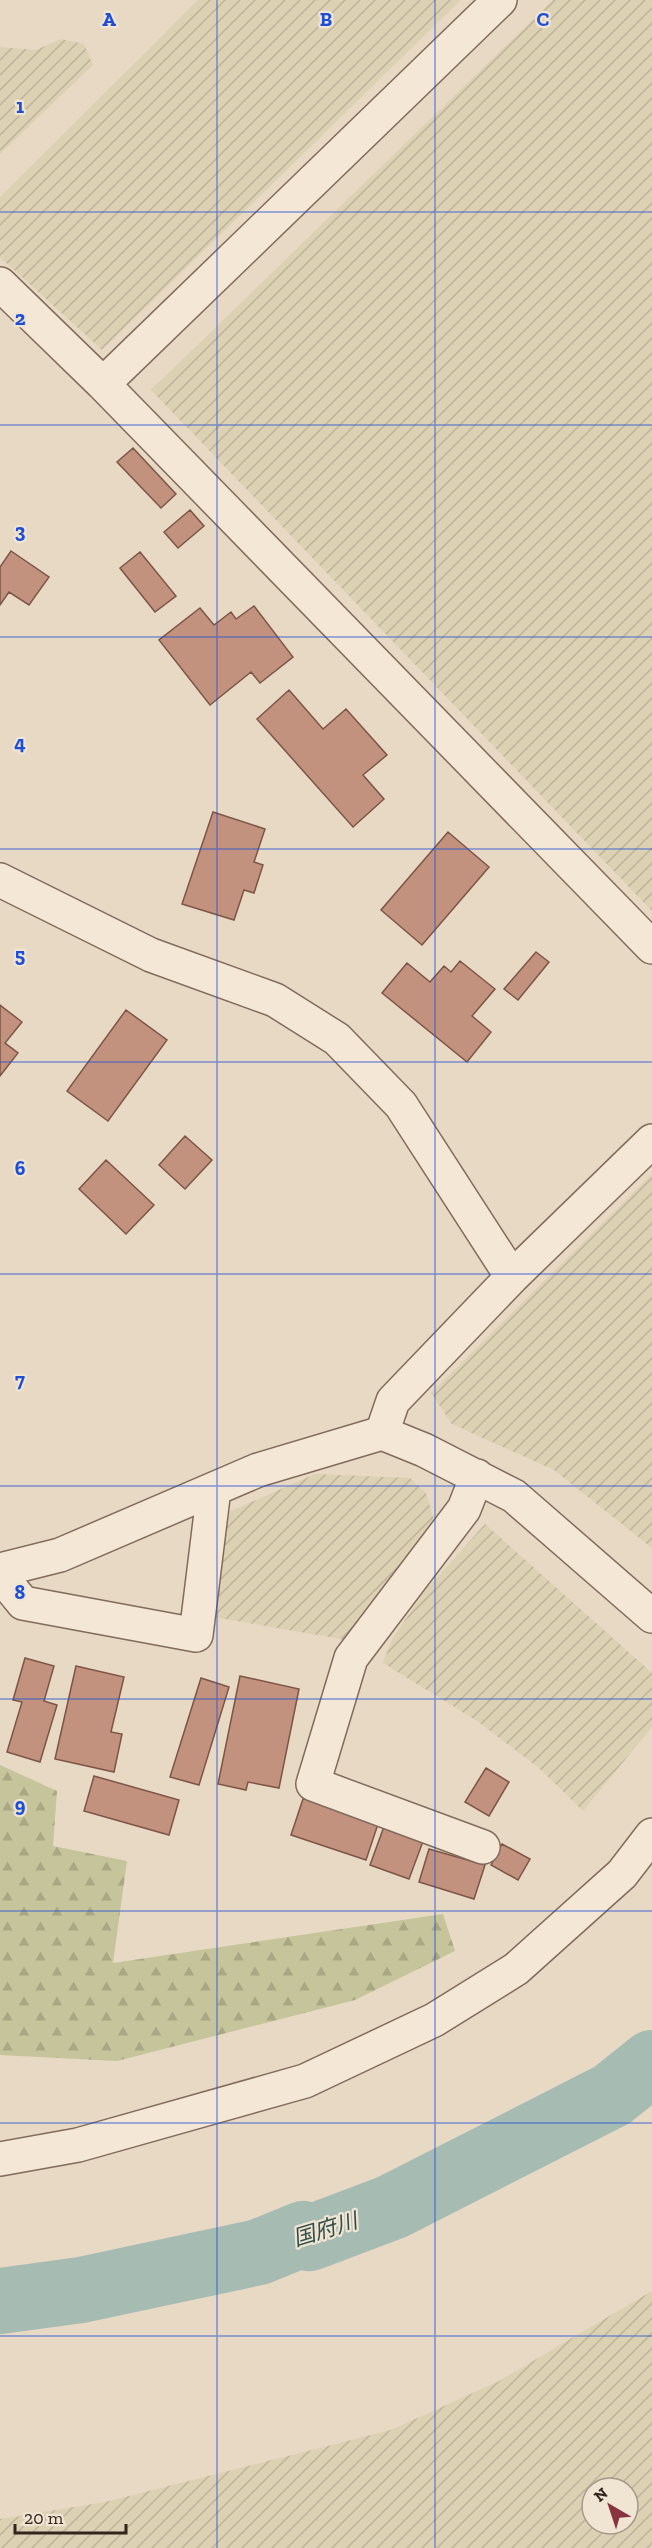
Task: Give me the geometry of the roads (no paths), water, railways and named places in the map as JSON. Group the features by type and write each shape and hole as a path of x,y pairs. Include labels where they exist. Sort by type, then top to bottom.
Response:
{"street":[{"path":"103,384 501,0"},
{"path":"0,284 103,384 652,947"},
{"path":"0,880 151,955 275,1000 338,1039 401,1105 512,1277"},
{"path":"382,1433 393,1401 512,1277 652,1141"},
{"path":"0,1570 60,1555 258,1470 382,1433 477,1476 514,1496 652,1616"},
{"path":"477,1476 464,1509 351,1658 313,1784 483,1847"},
{"path":"0,1575 23,1603 196,1635 214,1489"},
{"path":"0,2159 78,2145 305,2081 434,2020 516,1969 622,1874 652,1835"}],"waterway":[{"name":"国府川","path":"0,2301 81,2290 259,2252 303,2234 310,2238 392,2207 612,2095 652,2063"}]}
